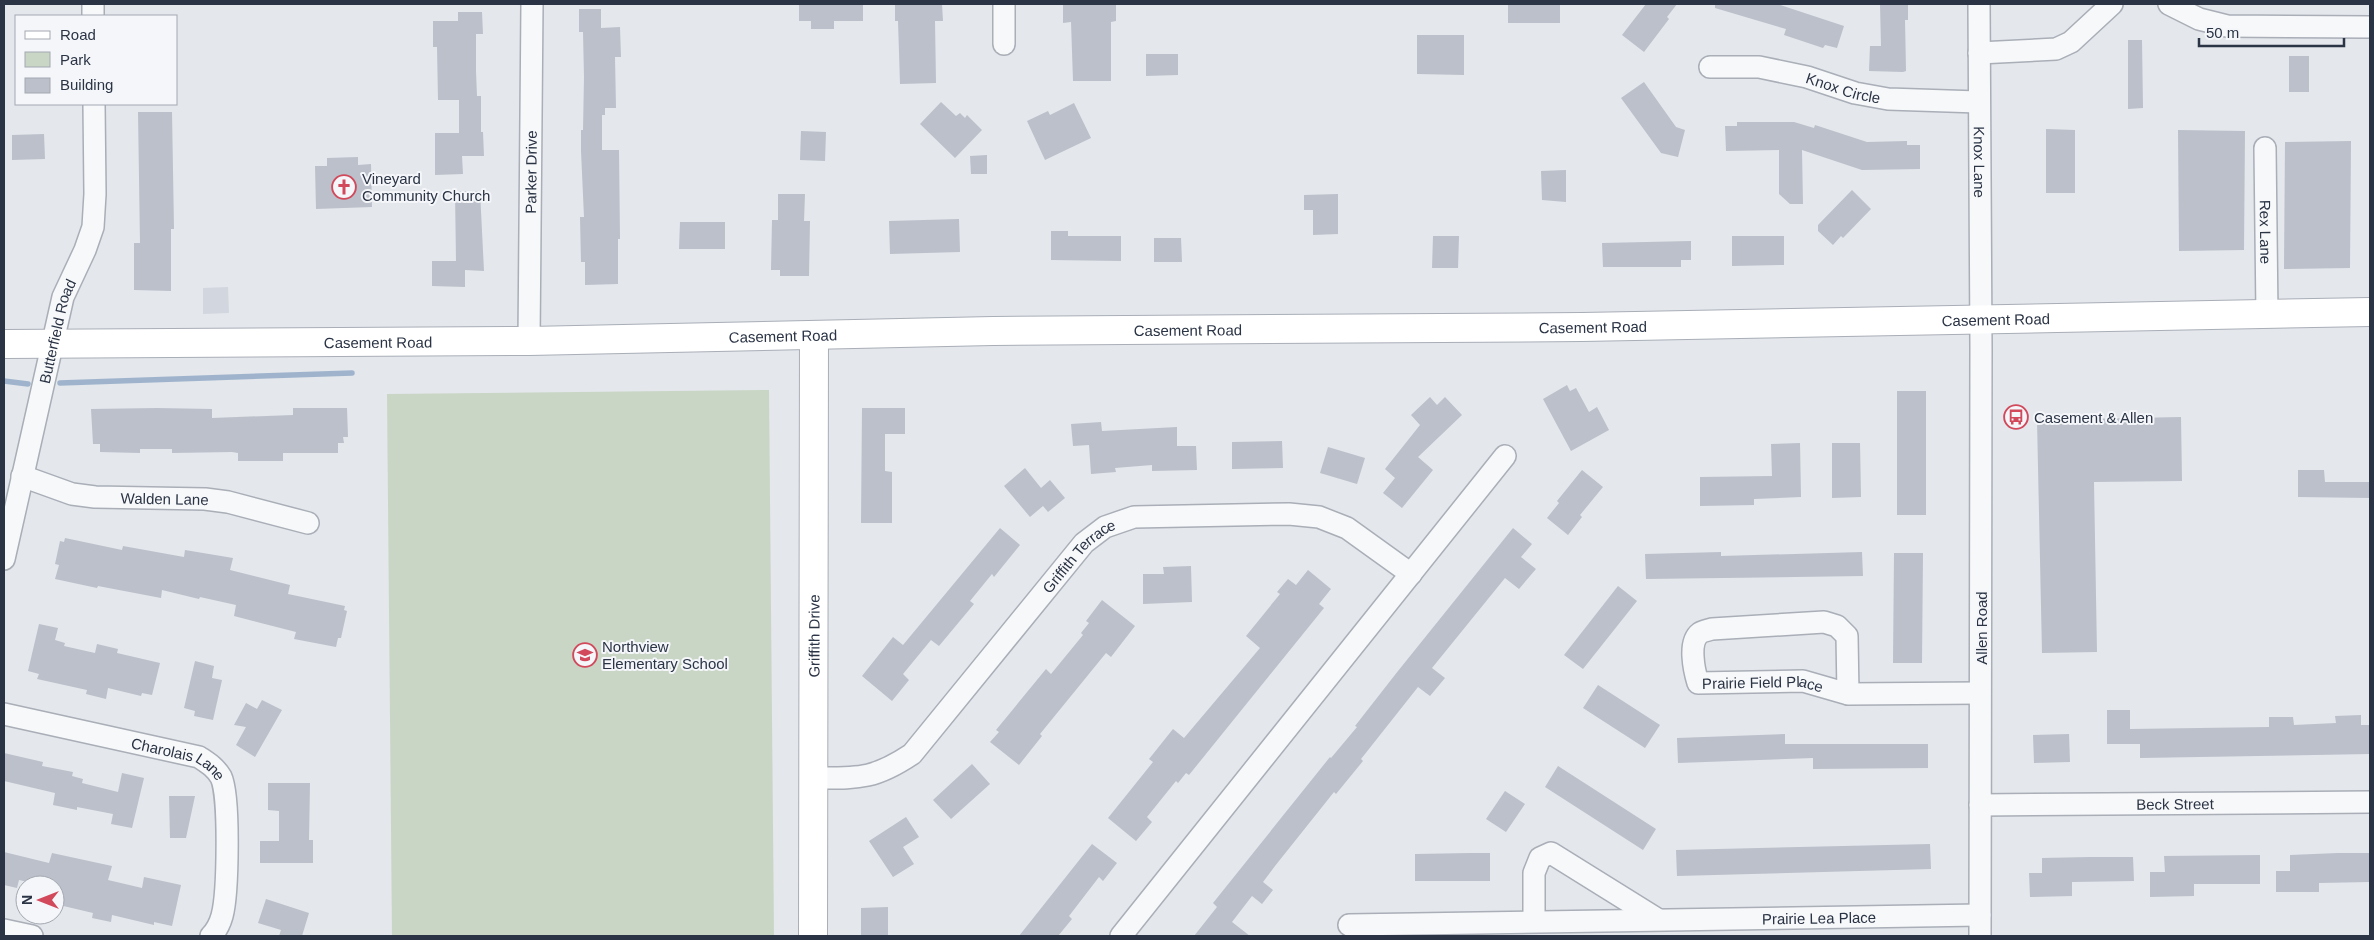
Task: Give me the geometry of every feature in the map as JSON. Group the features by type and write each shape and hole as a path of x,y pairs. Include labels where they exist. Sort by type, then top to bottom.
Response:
{"street":[{"name":"Parker Drive","path":"529,341 532,4"},
{"path":"1004,4 1004,44"},
{"name":"Knox Lane","path":"1978,4 1980,320"},
{"path":"1978,52 2056,48 2071,42 2112,4"},
{"path":"2169,4 2199,19 2227,26 2370,27"},
{"name":"Knox Circle","path":"1710,67 1759,67 1807,77 1855,94 1888,99 1978,102"},
{"name":"Butterfield Road","path":"4,559 63,296 85,250 92,228 95,194 94,105"},
{"name":"Rex Lane","path":"2265,148 2267,315"},
{"name":"Casement Road","path":"4,344 529,341 993,331 1592,327 2370,312"},
{"name":"Allen Road","path":"1980,320 1980,936"},
{"name":"Griffith Drive","path":"813,936 814,335"},
{"path":"1121,936 1505,456"},
{"name":"Walden Lane","path":"22,476 72,494 95,497 205,499 228,502 308,523"},
{"name":"Griffith Terrace","path":"813,778 860,778 887,770 912,754 1084,542 1105,528 1134,517 1289,514 1319,518 1347,528 1411,574"},
{"name":"Prairie Field Place","path":"1848,694 1847,636 1837,626 1824,622 1712,629 1701,632 1694,642 1695,674 1698,683 1803,681 1848,694 1980,693"},
{"name":"Charolais Lane","path":"4,714 199,757 213,766 221,778 227,797 225,897 222,918 211,936"},
{"name":"Beck Street","path":"1980,805 2370,802"},
{"path":"1534,921 1534,873 1540,858 1551,853 1657,919"},
{"name":"Prairie Lea Place","path":"1349,925 1980,915"},
{"path":"4,930 32,936"}],"shaded area":[{"path":"228,287 229,313 203,314 203,288"}],"green space":[{"name":"Northview Elementary School","path":"769,390 774,936 392,936 387,394"}],"building":[{"path":"799,4 863,4 863,21 834,21 834,29 811,29 811,21 799,21"},
{"path":"895,4 942,4 943,21 935,21 936,83 900,84 898,21 895,21"},
{"path":"1063,4 1116,4 1116,21 1111,22 1111,81 1073,81 1071,22 1063,23"},
{"path":"1508,4 1560,4 1560,23 1508,23"},
{"path":"1646,4 1677,4 1667,17 1669,19 1644,52 1622,35"},
{"path":"1715,4 1777,4 1844,26 1837,48 1825,45 1823,48 1784,35 1786,29 1715,8"},
{"path":"1880,4 1908,4 1908,20 1905,20 1906,71 1869,71 1870,46 1881,46"},
{"path":"579,9 601,9 601,28 620,27 621,57 615,57 616,108 605,108 605,115 602,115 602,150 619,150 620,239 618,239 618,284 585,285 585,262 581,262 580,217 584,217 581,130 583,130 584,77 583,32 579,32"},
{"path":"458,12 482,12 483,34 476,34 476,71 477,96 481,96 481,132 483,132 484,156 462,156 463,174 435,175 435,133 459,133 459,100 438,100 437,47 433,47 433,21 458,21"},
{"path":"1417,35 1464,35 1464,75 1417,74"},
{"path":"2128,40 2142,40 2143,108 2128,109"},
{"path":"1146,54 1178,54 1178,75 1146,76"},
{"path":"2289,56 2309,56 2309,92 2289,92"},
{"path":"1644,82 1676,127 1685,130 1678,157 1661,153 1621,98"},
{"path":"941,102 956,116 960,113 965,118 967,115 982,130 955,158 920,124"},
{"path":"1074,103 1091,138 1045,160 1027,121 1048,111 1050,115"},
{"path":"138,112 172,112 174,229 171,229 171,291 134,290 134,243 140,243"},
{"path":"1737,122 1794,122 1814,128 1815,125 1867,142 1907,141 1907,145 1920,145 1920,169 1862,170 1802,150 1803,204 1790,204 1779,194 1779,150 1726,151 1725,126 1737,126"},
{"path":"2046,129 2075,130 2075,193 2046,193"},
{"path":"2178,130 2245,131 2244,250 2179,251"},
{"path":"801,131 826,132 825,161 800,160"},
{"path":"44,134 45,159 12,160 12,135"},
{"path":"2351,141 2350,268 2284,269 2285,142"},
{"path":"987,155 987,174 971,174 970,156"},
{"name":"Vineyard Community Church","path":"358,157 358,165 371,164 372,207 316,209 315,166 327,166 327,158"},
{"path":"1566,170 1566,202 1542,200 1541,171"},
{"path":"1852,190 1871,209 1843,238 1841,236 1833,245 1818,231 1818,225"},
{"path":"455,191 480,191 484,271 465,270 465,287 432,286 432,261 456,261"},
{"path":"778,194 805,194 804,221 810,221 809,276 780,276 780,270 771,270 772,220 778,220"},
{"path":"1338,194 1338,234 1313,235 1313,210 1304,210 1304,195"},
{"path":"959,219 960,252 890,254 889,221"},
{"path":"680,222 725,222 725,249 679,249"},
{"path":"1051,231 1068,231 1068,236 1121,236 1121,261 1051,260"},
{"path":"1433,236 1459,236 1458,268 1432,268"},
{"path":"1732,236 1784,236 1784,265 1732,266"},
{"path":"1154,238 1181,238 1182,262 1154,262"},
{"path":"1691,241 1691,260 1681,260 1681,267 1603,267 1602,243"},
{"path":"1567,385 1570,391 1576,388 1589,412 1597,407 1609,430 1571,451 1543,399"},
{"path":"1897,391 1926,391 1926,515 1897,515"},
{"path":"1430,397 1437,405 1445,397 1462,415 1418,457 1433,470 1402,508 1383,493 1395,478 1385,469 1420,425 1411,415"},
{"path":"293,408 347,408 348,437 343,437 344,443 338,443 338,453 283,453 283,461 238,461 238,453 172,453 172,449 140,449 140,453 100,452 100,444 93,444 91,409 212,409 212,418 293,415"},
{"path":"862,408 905,408 905,434 885,434 885,471 892,472 892,523 861,523"},
{"path":"2181,417 2182,481 2094,482 2097,652 2042,653 2037,420"},
{"path":"1101,422 1102,431 1177,427 1177,446 1196,446 1197,470 1152,471 1152,465 1115,468 1116,472 1091,474 1089,445 1073,446 1071,424"},
{"path":"1282,441 1283,468 1232,469 1232,442"},
{"path":"1800,443 1801,497 1754,499 1754,505 1700,506 1700,477 1772,476 1771,444"},
{"path":"1832,443 1860,443 1861,497 1832,498"},
{"path":"1328,447 1365,458 1357,484 1320,473"},
{"path":"1025,468 1041,488 1050,480 1065,498 1048,512 1043,506 1030,517 1004,486"},
{"path":"1582,470 1603,487 1580,515 1582,517 1568,535 1547,518 1559,503 1557,501"},
{"path":"2298,470 2324,470 2325,482 2370,482 2370,498 2298,497"},
{"path":"1000,528 1020,545 994,577 992,574 970,601 974,604 939,646 931,640 903,674 909,680 892,701 862,676 893,637 903,645"},
{"path":"1513,528 1532,544 1521,557 1536,569 1519,589 1505,578 1432,668 1445,678 1430,696 1418,687 1361,759 1363,761 1336,794 1334,792 1275,866 1263,882 1273,890 1262,904 1252,896 1232,922 1250,936 1194,936 1217,907 1213,903 1330,757 1357,727 1355,726 1398,671"},
{"path":"65,538 122,550 123,546 184,557 185,550 233,558 230,570 290,585 288,594 345,606 344,610 347,611 341,638 338,638 336,647 294,639 296,632 234,616 236,605 200,597 199,599 162,590 161,598 55,579 59,565 55,564 60,541 64,542"},
{"path":"1721,552 1721,556 1862,552 1863,576 1646,579 1645,554"},
{"path":"1894,553 1923,553 1922,663 1893,663"},
{"path":"1191,566 1192,602 1143,604 1143,574 1164,574 1163,567"},
{"path":"1308,570 1331,589 1319,604 1324,608 1189,775 1186,773 1178,783 1176,781 1147,817 1152,822 1136,841 1108,818 1153,762 1149,759 1173,729 1184,738 1260,648 1246,636 1280,594 1277,592 1288,579 1296,585"},
{"path":"1618,586 1637,601 1583,669 1564,655"},
{"path":"1102,600 1135,626 1111,657 1106,653 1040,734 1042,736 1019,765 990,742 999,732 996,730 1046,669 1051,674 1083,635 1081,633 1089,623 1086,621"},
{"path":"39,624 58,628 55,640 65,643 64,646 95,653 97,644 118,649 117,653 160,663 152,695 142,693 141,696 108,688 106,699 86,694 87,690 37,679 39,674 28,671"},
{"path":"195,661 214,666 212,678 222,680 213,720 194,716 195,711 184,708"},
{"path":"1598,685 1660,725 1645,748 1583,708"},
{"path":"262,700 282,710 255,757 236,745 246,727 234,725 246,703 257,709"},
{"path":"2107,710 2130,710 2130,729 2269,727 2269,717 2293,717 2294,725 2336,723 2335,716 2361,715 2361,725 2370,725 2370,754 2140,758 2140,744 2107,744"},
{"path":"1785,734 1785,744 1928,744 1928,768 1813,769 1813,758 1678,763 1677,738"},
{"path":"2069,734 2070,762 2034,763 2033,735"},
{"path":"4,753 43,762 42,766 73,772 72,776 83,779 82,783 118,792 122,773 144,778 132,828 111,824 113,814 77,807 77,810 53,805 55,793 4,781"},
{"path":"972,764 990,784 951,819 933,800"},
{"path":"1558,766 1656,829 1643,850 1545,787"},
{"path":"268,783 310,783 309,840 313,840 313,863 260,863 260,841 279,841 279,811 268,810"},
{"path":"1505,791 1525,804 1506,832 1486,819"},
{"path":"169,796 195,796 186,838 170,838"},
{"path":"906,817 919,837 903,847 914,864 893,877 869,841"},
{"path":"1092,844 1117,863 1103,881 1099,877 1069,916 1072,919 1058,936 1019,936"},
{"path":"1930,844 1931,869 1677,876 1676,850"},
{"path":"4,852 49,863 52,853 112,866 108,880 142,888 144,877 181,885 172,926 154,922 154,925 112,915 111,922 92,918 93,913 65,906 65,875 15,875 15,888 4,885"},
{"path":"1490,853 1490,881 1415,881 1415,854"},
{"path":"2370,853 2370,882 2319,883 2319,892 2276,892 2276,871 2290,871 2290,855"},
{"path":"2260,855 2260,884 2194,884 2194,896 2150,897 2150,872 2165,872 2164,856"},
{"path":"2133,857 2134,881 2072,882 2072,896 2030,897 2029,873 2042,873 2042,858"},
{"path":"266,899 309,913 302,936 279,936 281,930 258,923"},
{"path":"888,907 888,936 861,936 861,908"}],"waterway":[{"path":"60,383 352,373"},
{"path":"4,381 28,384"}],"place":[{"name":"Vineyard Community Church","path":"344,187"},
{"name":"Casement & Allen","path":"2016,417"},
{"name":"Northview Elementary School","path":"585,655"}]}
